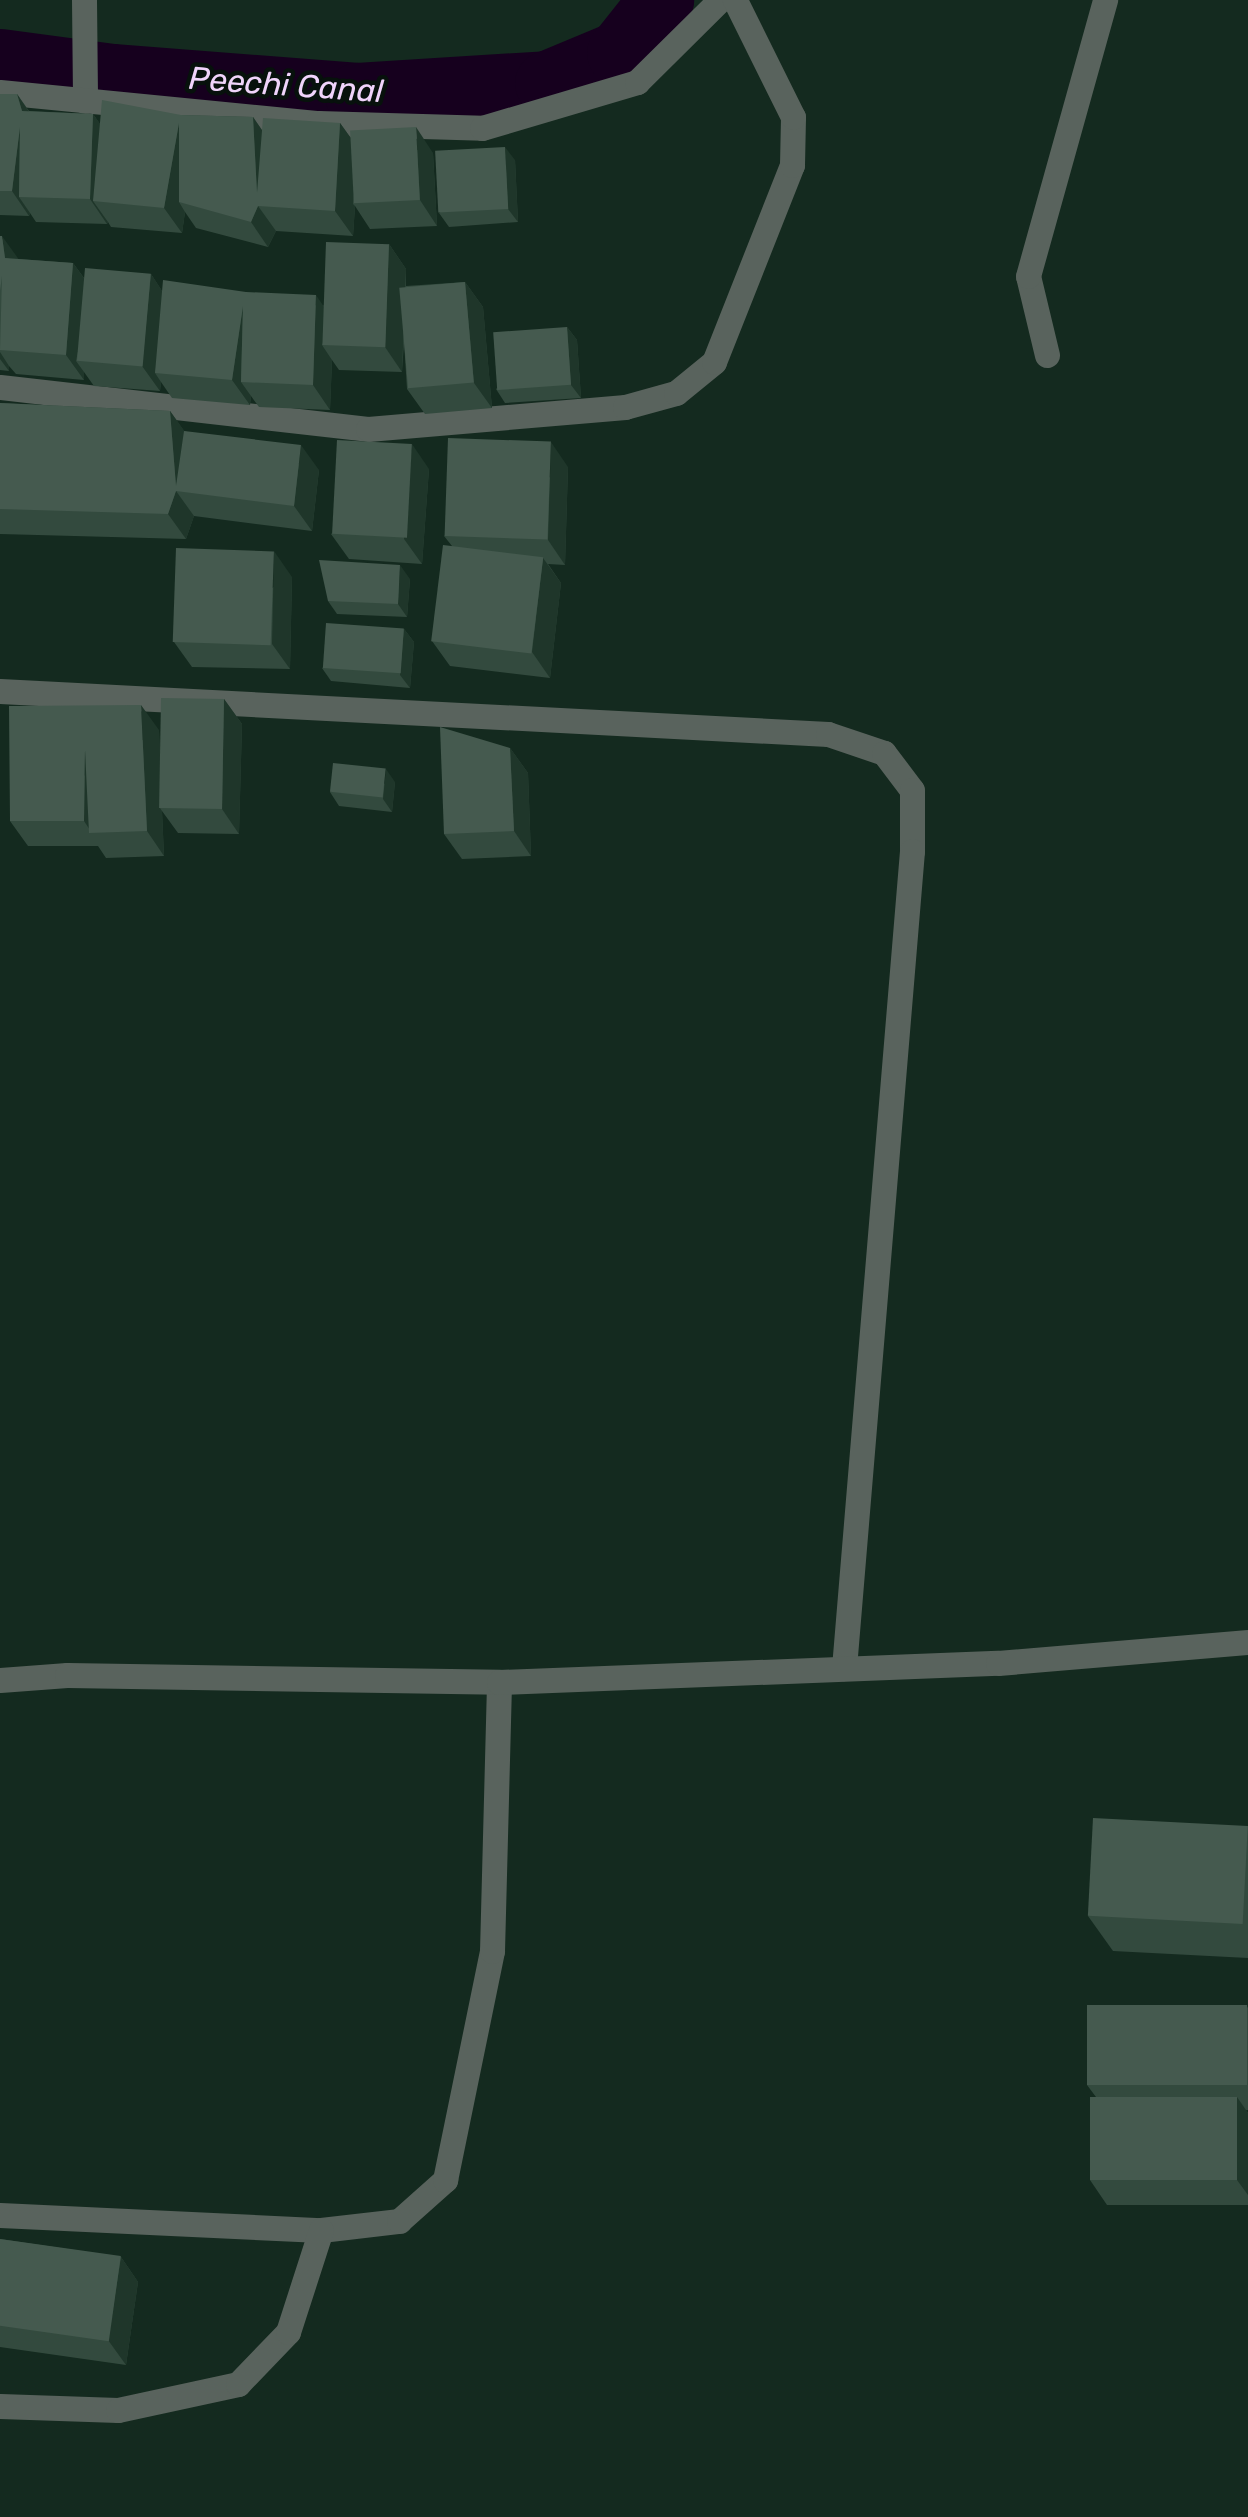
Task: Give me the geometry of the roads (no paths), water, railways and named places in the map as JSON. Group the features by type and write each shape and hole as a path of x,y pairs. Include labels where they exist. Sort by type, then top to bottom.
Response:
{"street":[{"path":"84,0 85,100"},
{"path":"0,92 318,124 482,128 638,82 720,0"},
{"path":"0,386 368,429 625,407 676,393 714,362 792,165 793,117 735,0"},
{"path":"1047,355 1028,276 1105,0"},
{"path":"0,692 828,734 884,753 912,790 912,850 844,1668"},
{"path":"0,1680 67,1674 499,1682 998,1663 1248,1642"},
{"path":"0,2215 321,2230 399,2222 444,2180 492,1950 499,1682"},
{"path":"0,2406 118,2410 238,2384 288,2332 321,2230"}],"waterway":[{"name":"Peechi Canal","path":"0,61 112,76 357,95 547,83 619,53 661,0"}]}
